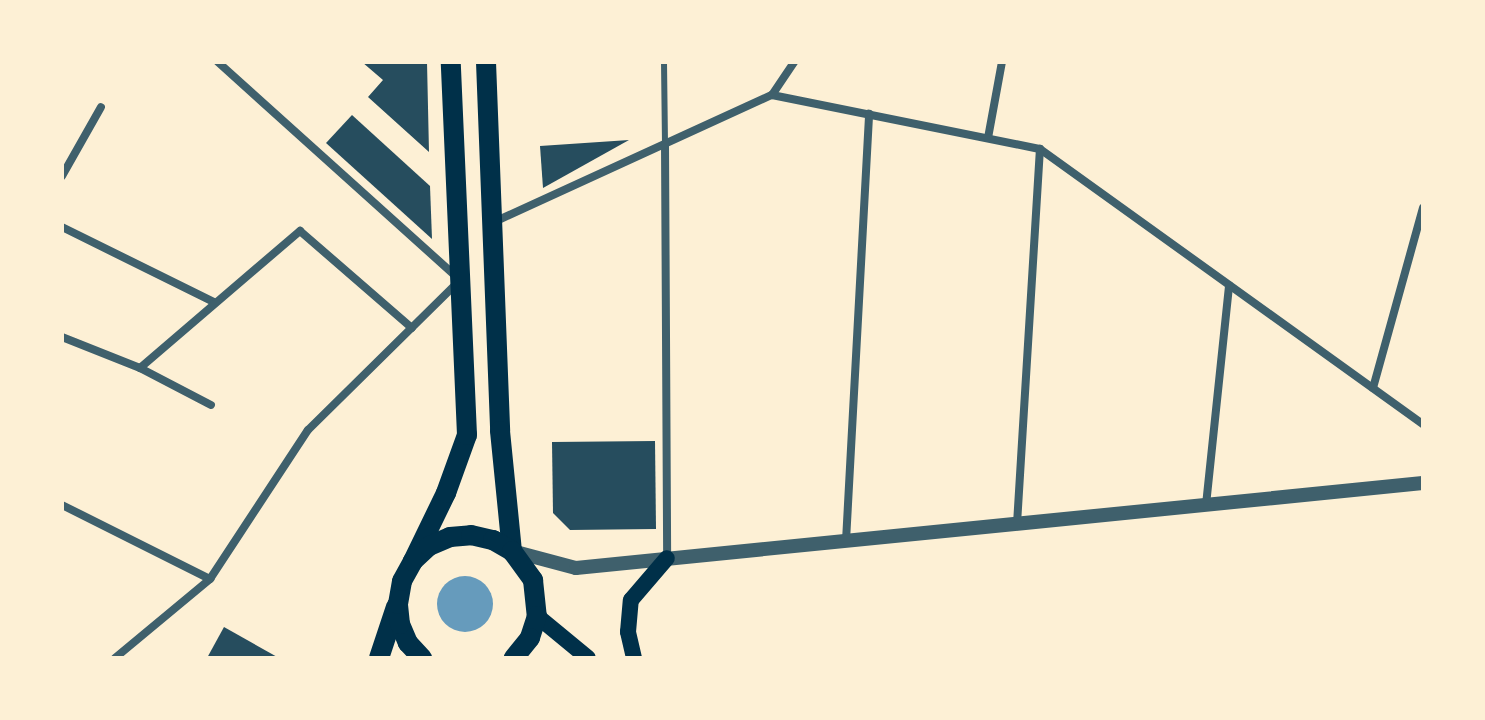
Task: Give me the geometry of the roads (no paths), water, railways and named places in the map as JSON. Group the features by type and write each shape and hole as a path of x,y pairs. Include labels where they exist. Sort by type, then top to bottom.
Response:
{"main road":[{"path":"379,658 398,604 402,581 446,493 467,435 451,62"},
{"path":"486,62 500,431 512,551"},
{"path":"413,561 429,546 450,537 471,535 493,540 512,551 533,580 537,616 530,638 514,658"},
{"path":"634,658 628,632 631,600 667,558"},
{"path":"398,604 404,633 422,658"},
{"path":"537,616 588,658"}],"street":[{"path":"115,658 210,579 308,430 460,280 218,62"},
{"path":"492,223 772,95 794,62"},
{"path":"988,138 1002,62"},
{"path":"772,95 1040,149 1423,424"},
{"path":"62,176 101,107"},
{"path":"846,541 869,114"},
{"path":"665,144 667,558"},
{"path":"1017,524 1040,149"},
{"path":"1373,388 1423,208"},
{"path":"62,227 214,302"},
{"path":"140,368 300,231 412,328"},
{"path":"1206,505 1229,285"},
{"path":"62,337 140,368 211,405"},
{"path":"512,551 576,568 1423,483"},
{"path":"62,505 210,579"}],"lane":[{"path":"664,62 665,144"}],"water":[{"path":"465,576 485,584 493,604 485,624 465,632 445,624 437,604 445,584"}]}
